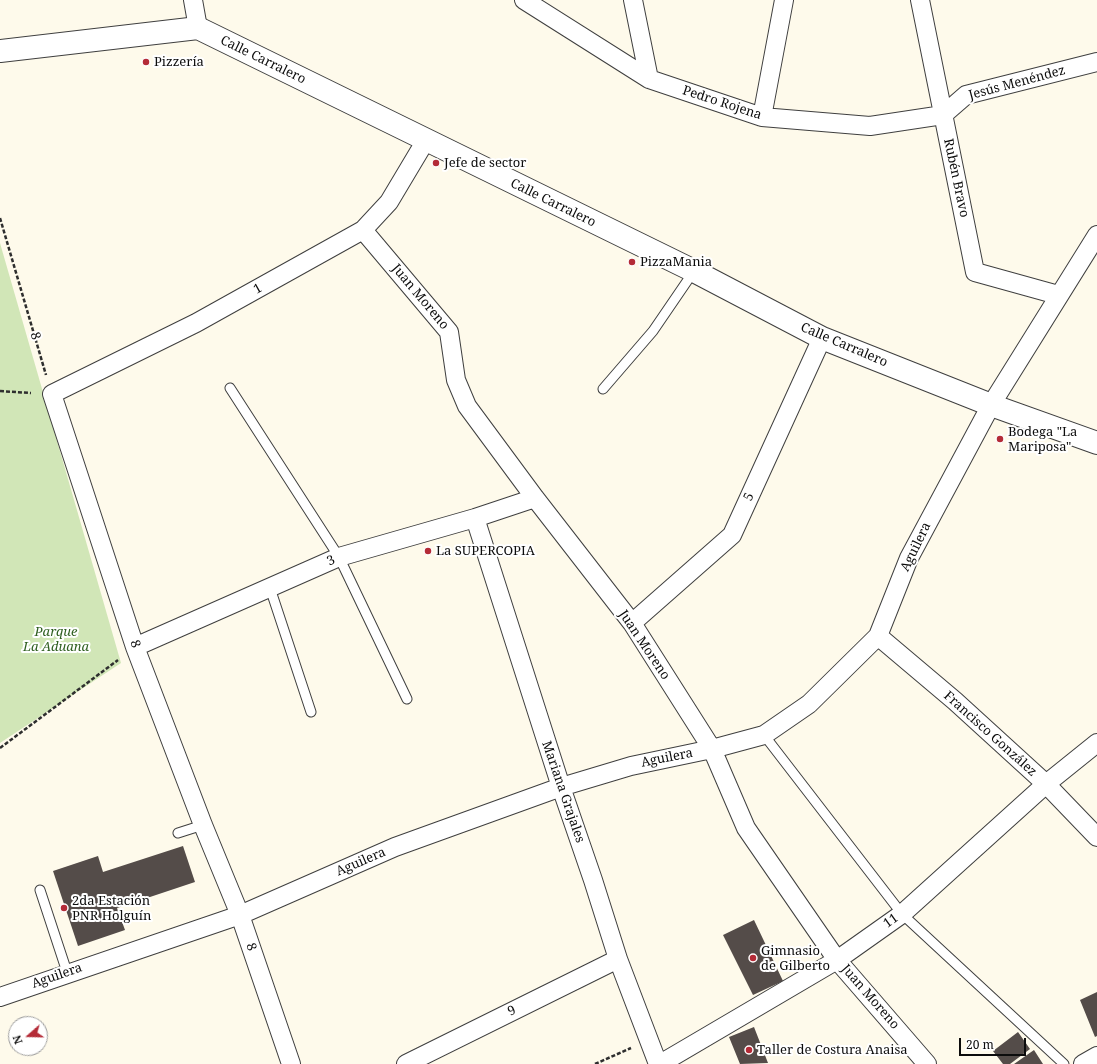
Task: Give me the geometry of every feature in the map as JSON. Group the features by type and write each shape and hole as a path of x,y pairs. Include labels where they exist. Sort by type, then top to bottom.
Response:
{"street":[{"path":"0,51 198,28 193,0"},
{"name":"Pedro Rojena","path":"524,0 649,79 762,117 870,126 943,115"},
{"path":"633,0 649,79"},
{"path":"762,117 784,0"},
{"name":"Rubén Bravo","path":"920,0 975,272 1058,295"},
{"name":"Calle Carralero","path":"198,28 694,271 822,338 991,405 1097,443"},
{"name":"Jesús Menéndez","path":"943,115 966,95 1097,62"},
{"name":"1","path":"52,394 196,323 363,230 389,202 426,140"},
{"name":"Juan Moreno","path":"363,230 449,332 456,380 467,406 535,498 632,623 712,749 746,828 838,960 927,1064"},
{"name":"Aguilera","path":"0,997 67,972 240,915 396,847 561,787 631,766 712,749 764,735 809,704 878,636 909,558 991,405 1058,295 1097,235"},
{"name":"5","path":"632,623 732,535 822,338"},
{"name":"8","path":"52,394 136,647 203,825 240,915 291,1064"},
{"name":"3","path":"136,647 339,557 476,518 535,498"},
{"name":"Mariana Grajales","path":"476,518 561,787 618,959 659,1064"},
{"name":"Francisco González","path":"878,636 955,701 1046,784 1097,837"},
{"name":"11","path":"659,1064 838,960 902,914 1046,784 1097,743"},
{"name":"9","path":"406,1064 618,959"},
{"path":"1083,1064 1097,1056"}],"lane":[{"path":"603,389 653,332 694,271"},
{"path":"230,388 339,557 407,699"},
{"path":"270,588 311,712"},
{"path":"764,735 902,914 1064,1064"},
{"path":"178,833 203,825"},
{"path":"40,890 67,972"}],"path":[{"name":"8","path":"0,218 52,394"},
{"path":"0,391 52,394"},
{"path":"0,748 136,647"},
{"path":"594,1064 649,1040"}],"green space":[{"name":"Parque La Aduana","path":"0,243 121,663 0,743"}],"building":[{"path":"183,846 195,882 117,908 125,930 78,946 53,871 98,856 103,872"},
{"name":"Gimnasio de Gilberto","path":"754,920 783,981 753,995 723,935"},
{"path":"1097,992 1097,1036 1095,1037 1080,1000"},
{"name":"Taller de Costura Anaisa","path":"754,1027 768,1063 740,1064 729,1037"},
{"path":"1018,1032 1030,1049 1010,1064 1003,1064 993,1051"},
{"path":"1034,1050 1043,1064 1014,1064"}],"place":[{"name":"Pizzería","path":"146,62"},
{"name":"Jefe de sector","path":"436,163"},
{"name":"PizzaMania","path":"632,262"},
{"name":"Bodega \"La Mariposa\"","path":"1000,439"},
{"name":"La SUPERCOPIA","path":"428,551"},
{"name":"2da Estación PNR Holguín","path":"64,908"},
{"name":"Gimnasio de Gilberto","path":"753,958"},
{"name":"Taller de Costura Anaisa","path":"749,1050"}]}
